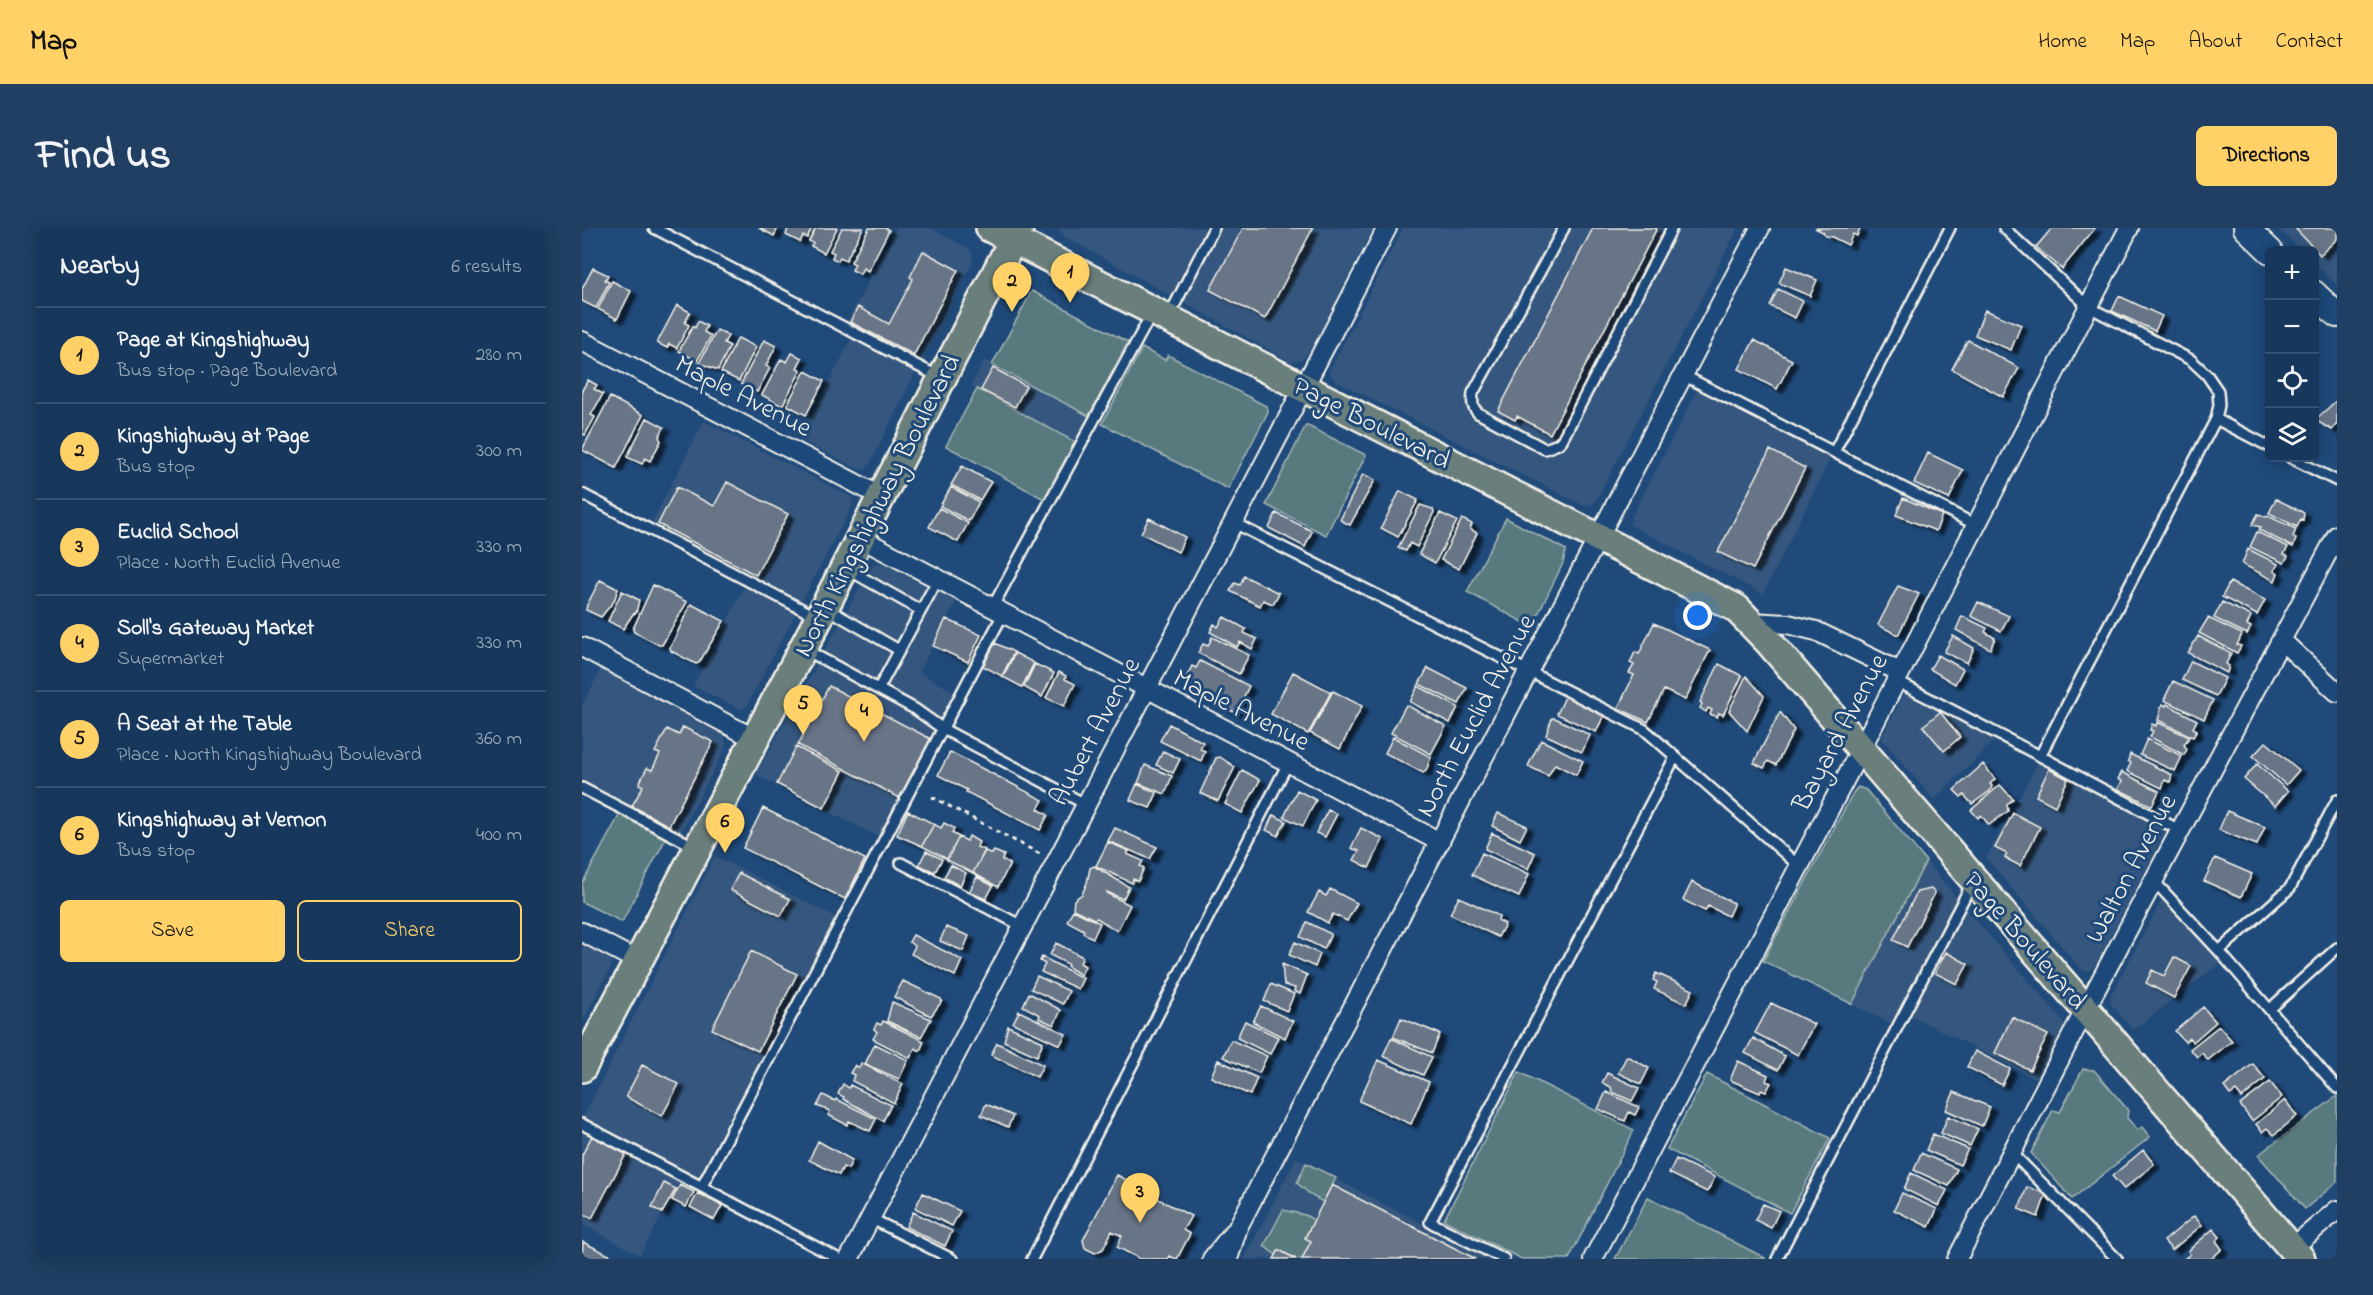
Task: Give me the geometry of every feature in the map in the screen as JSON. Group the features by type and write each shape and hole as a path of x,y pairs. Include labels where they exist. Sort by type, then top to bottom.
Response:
{"main road":[{"path":"2246,228 2265,246"},
{"name":"North Kingshighway Boulevard","path":"582,1068 882,497 942,378 1008,232"},
{"name":"Page Boulevard","path":"1008,232 1160,314 1736,608 1751,622 2296,1254"},
{"path":"2319,298 2337,315"}],"street":[{"name":"Aubert Avenue","path":"849,1259 1387,228"},
{"name":"North Euclid Avenue","path":"1228,1259 1238,1227 1760,228"},
{"name":"Bayard Avenue","path":"1593,1259 1898,677 2129,228"},
{"name":"Maple Avenue","path":"582,341 882,497"},
{"name":"Walton Avenue","path":"1957,1259 2085,1010 2337,535"},
{"name":"Maple Avenue","path":"860,538 1440,842"},
{"path":"1751,622 1788,624 1816,631 1898,677"},
{"path":"2282,641 2337,692"},
{"path":"582,647 754,739"},
{"path":"582,932 638,961"},
{"path":"2296,1254 2337,1210"},
{"name":"North Euclid Avenue","path":"1212,1259 1238,1227"}],"lane":[{"path":"654,228 942,378"},
{"path":"702,1186 943,729 998,611 1160,314 1214,228"},
{"path":"1563,228 1473,393 1472,400 1473,408 1478,413 1545,448 1562,440 1672,228"},
{"path":"1834,452 1950,228"},
{"path":"2004,228 2089,307 2192,360 2207,375 2218,391 2219,405 2216,419 2040,756"},
{"path":"1683,375 1976,525"},
{"path":"2216,419 2265,444"},
{"path":"2299,462 2337,481"},
{"path":"582,494 900,650"},
{"path":"1232,522 1645,730 1799,866"},
{"path":"844,568 921,610"},
{"path":"879,688 938,579"},
{"path":"803,648 879,688 943,729 1085,804"},
{"path":"1898,677 2181,831"},
{"path":"1504,1259 1430,1222 1676,757"},
{"path":"1032,1259 1288,764"},
{"path":"582,788 698,848"},
{"path":"2219,951 2290,888 2337,800"},
{"path":"902,863 1022,926"},
{"path":"1777,1259 1973,880"},
{"path":"2154,881 2219,951 2337,1088"},
{"path":"2270,1009 2337,948"},
{"path":"582,1124 839,1259"},
{"path":"2012,1153 2112,1257"},
{"path":"870,1218 952,1259"}],"path":[{"path":"932,797 1055,862"}],"shaded area":[{"path":"896,228 931,228 969,249 973,254 972,263 922,361 847,322"},
{"path":"1058,228 1373,228 1309,353 1301,360 1291,362 1065,237"},
{"path":"1403,228 1738,228 1598,497 1591,505 1585,506 1334,380 1329,372"},
{"path":"2277,228 2337,228 2337,285 2319,268 2319,246 2297,246"},
{"path":"853,336 917,369 870,464 865,469 859,469 799,439"},
{"path":"984,360 1089,416 1075,442 971,386"},
{"path":"1698,389 1831,457 1763,594 1630,525 1631,518"},
{"path":"704,421 851,497 853,501 851,508 802,601 652,522"},
{"path":"877,563 885,564 957,600 919,672 956,693 879,837 756,775 871,567"},
{"path":"746,584 797,611 746,707 742,710 693,686"},
{"path":"601,669 724,734 726,747 681,832 582,782 582,706"},
{"path":"1907,690 1998,737 1934,800 1882,739"},
{"path":"2039,761 2167,828 2096,964 2089,971 2082,970 1986,858"},
{"path":"715,856 838,918 701,1178 686,1171 640,1255 582,1224 582,1119"},
{"path":"1926,861 1957,898 1892,1024 1852,1004"},
{"path":"2163,898 2222,962 2133,1030 2111,1004 2110,997"},
{"path":"1966,909 2062,1019 2064,1026 2060,1036 2036,1079 1910,1015"},
{"path":"582,943 612,961 582,1023"},
{"path":"1296,1158 1490,1259 1244,1259"}],"green space":[{"path":"1032,291 1128,342 1089,416 992,365"},
{"path":"1142,348 1165,360 1168,355 1266,406 1268,412 1228,489 1102,424"},
{"path":"977,389 1075,442 1044,499 946,446"},
{"path":"1306,425 1366,455 1326,535 1266,505"},
{"path":"1506,518 1566,550 1563,563 1532,627 1467,592"},
{"path":"1858,787 1866,790 1926,861 1852,1004 1763,961"},
{"path":"621,812 667,836 622,922 582,902 582,884"},
{"path":"2083,1069 2094,1070 2128,1110 2127,1118 2138,1130 2142,1127 2150,1137 2072,1199 2031,1153 2053,1110 2060,1112"},
{"path":"1519,1072 1634,1130 1569,1259 1522,1259 1444,1220"},
{"path":"1707,1074 1830,1138 1790,1213 1667,1149"},
{"path":"2337,1096 2337,1182 2305,1209 2258,1155"},
{"path":"1306,1163 1336,1178 1323,1202 1297,1183"},
{"path":"1648,1197 1765,1258 1765,1259 1615,1259"},
{"path":"1283,1210 1305,1215 1314,1220 1305,1237 1311,1241 1302,1259 1296,1259 1279,1250 1276,1255 1264,1246"}],"building":[{"path":"759,228 778,228 774,236"},
{"path":"788,228 812,228 807,238 803,236 800,242 786,235"},
{"path":"816,228 837,228 824,253 811,246 813,243 809,241"},
{"path":"842,228 863,228 846,260 840,257 838,261 832,258 834,253 830,251"},
{"path":"869,228 889,230 868,271 863,268 860,274 852,270 855,264 851,262"},
{"path":"1243,228 1313,228 1265,319 1210,290"},
{"path":"1593,228 1657,228 1550,434 1517,416 1515,420 1498,411"},
{"path":"1815,228 1860,228 1857,236 1853,234 1848,245 1825,236 1823,232"},
{"path":"2052,228 2095,228 2062,269 2036,247"},
{"path":"2295,228 2337,228 2337,239 2320,255 2319,246 2312,246"},
{"path":"923,251 958,270 914,355 850,322 858,307 889,324 913,279 910,277"},
{"path":"1786,267 1817,280 1810,296 1779,283"},
{"path":"593,268 608,275 605,280 609,282 596,308 582,301 582,289"},
{"path":"612,281 631,291 617,319 598,309"},
{"path":"1778,289 1803,301 1795,318 1770,306"},
{"path":"2119,296 2162,316 2155,331 2112,311"},
{"path":"677,305 690,312 685,323 689,325 677,348 669,344 667,348 657,343"},
{"path":"1985,310 2021,325 2011,350 1975,335"},
{"path":"698,321 707,326 704,332 711,336 697,361 679,351"},
{"path":"717,330 728,336 724,343 730,346 718,370 699,363"},
{"path":"738,338 756,347 739,381 721,372"},
{"path":"764,340 776,346 766,366 770,368 757,392 741,384"},
{"path":"1754,340 1792,360 1777,389 1739,369"},
{"path":"1968,340 2019,368 2003,397 1952,369"},
{"path":"792,353 802,358 797,368 801,370 782,406 762,395 781,359 787,362"},
{"path":"993,368 1026,386 1015,407 981,390"},
{"path":"805,371 824,381 806,415 787,405"},
{"path":"588,380 597,385 594,389 603,394 591,415 595,417 585,435 582,434 582,390"},
{"path":"610,397 643,415 616,468 582,450"},
{"path":"2337,400 2337,424 2332,430 2319,422 2319,416"},
{"path":"647,418 664,427 659,437 661,441 650,461 645,458 642,464 627,457"},
{"path":"1770,450 1805,468 1753,569 1718,552"},
{"path":"1928,453 1963,470 1949,499 1914,483"},
{"path":"962,466 991,482 980,500 951,485"},
{"path":"1363,474 1375,480 1350,525 1340,520"},
{"path":"727,482 788,514 756,575 658,524 677,487 714,506"},
{"path":"951,487 979,502 969,521 940,506"},
{"path":"1400,491 1418,500 1398,537 1381,528"},
{"path":"1903,498 1942,515 1936,531 1896,515"},
{"path":"2276,499 2304,513 2303,520 2301,519 2297,527 2269,513"},
{"path":"1420,505 1433,509 1434,512 1417,547 1410,543 1406,551 1398,548"},
{"path":"939,508 968,523 958,542 929,527"},
{"path":"1276,513 1312,531 1305,547 1269,528"},
{"path":"1440,513 1457,521 1435,563 1419,554"},
{"path":"2258,514 2268,516 2296,529 2293,547 2259,530 2261,527 2252,525"},
{"path":"1149,518 1185,537 1178,552 1141,533"},
{"path":"1462,519 1472,524 1470,529 1477,533 1459,569 1441,560"},
{"path":"2257,532 2288,547 2284,554 2288,556 2284,563 2250,547"},
{"path":"2248,549 2278,564 2274,571 2278,573 2275,581 2242,564"},
{"path":"1244,576 1279,593 1273,604 1263,600 1260,606 1230,591 1235,583 1240,585"},
{"path":"600,580 618,589 614,601 601,617 586,610"},
{"path":"2230,582 2265,600 2257,615 2222,597"},
{"path":"653,585 687,602 662,645 634,632 633,629"},
{"path":"1898,586 1919,594 1898,635 1878,625"},
{"path":"622,591 639,600 636,613 623,629 608,621"},
{"path":"1978,602 2009,616 2001,631 1971,616"},
{"path":"2222,602 2251,616 2247,625 2251,627 2247,634 2214,618"},
{"path":"691,604 724,621 699,663 696,664 671,651 670,648"},
{"path":"1962,616 1987,628 1985,632 1995,638 1990,649 1956,630"},
{"path":"1224,617 1246,629 1244,633 1257,639 1252,649 1240,642 1237,647 1210,632 1214,624 1218,627"},
{"path":"2208,618 2242,634 2237,645 2241,646 2237,653 2199,633"},
{"path":"946,619 981,635 968,662 933,646"},
{"path":"1654,623 1710,650 1685,700 1664,690 1648,722 1618,708 1634,675 1629,673 1634,665 1630,663 1635,652 1639,654"},
{"path":"1953,636 1974,648 1967,663 1944,652"},
{"path":"2198,636 2231,653 2226,664 2229,666 2227,673 2188,653"},
{"path":"1212,637 1249,655 1239,674 1198,653 1203,644 1208,646"},
{"path":"995,643 1014,652 1002,676 983,666"},
{"path":"1015,653 1034,663 1022,687 1003,677"},
{"path":"1938,655 1963,669 1955,684 1930,669"},
{"path":"1200,661 1249,686 1236,713 1186,689 1190,680 1186,678 1192,666 1196,668"},
{"path":"2191,661 2225,678 2216,696 2182,680"},
{"path":"1035,664 1054,673 1042,697 1024,687"},
{"path":"1719,664 1742,676 1723,715 1719,713 1717,717 1710,714 1712,710 1708,708 1706,712 1700,708 1702,704 1700,702"},
{"path":"1428,668 1467,688 1459,704 1419,684"},
{"path":"1059,672 1066,676 1065,679 1075,684 1064,706 1046,698"},
{"path":"1293,672 1331,692 1308,734 1271,714"},
{"path":"1746,676 1764,696 1747,731 1729,711"},
{"path":"2173,681 2213,700 2204,719 2164,700"},
{"path":"829,686 931,739 900,798 798,745"},
{"path":"1418,686 1458,707 1450,723 1410,702"},
{"path":"1333,691 1362,706 1340,749 1310,733"},
{"path":"1566,695 1605,713 1596,732 1557,714"},
{"path":"2162,704 2166,706 2167,704 2197,720 2193,728 2197,730 2193,737 2158,720"},
{"path":"1406,705 1446,726 1431,754 1391,733"},
{"path":"1780,712 1794,730 1776,765 1768,761 1764,768 1754,763"},
{"path":"1940,712 1960,737 1944,751 1923,726"},
{"path":"1552,718 1590,735 1582,752 1546,735"},
{"path":"2157,722 2189,737 2184,745 2187,749 2184,755 2150,737 2153,731 2150,730 2152,724 2156,726"},
{"path":"1169,724 1203,742 1200,749 1205,751 1201,761 1160,741"},
{"path":"683,727 713,742 669,826 632,806 643,786 639,784 647,768 652,770 660,754 655,752 667,729 679,735"},
{"path":"1393,737 1431,757 1426,771 1423,773 1385,753"},
{"path":"2147,739 2182,756 2175,771 2140,755"},
{"path":"1541,740 1583,761 1576,775 1555,764 1548,776 1528,766"},
{"path":"2266,742 2299,770 2286,785 2253,756"},
{"path":"796,747 843,771 824,808 777,784"},
{"path":"1163,751 1180,759 1173,773 1156,765"},
{"path":"950,752 1043,800 1038,809 1048,815 1040,830 938,775"},
{"path":"2130,754 2172,775 2170,782 2165,780 2162,788 2127,771 2131,763 2128,761"},
{"path":"1220,757 1235,767 1218,801 1200,793 1216,758"},
{"path":"1983,764 1995,779 1990,784 1992,786 1990,791 1972,804 1964,795 1961,797 1954,790"},
{"path":"2257,764 2288,791 2275,806 2244,779"},
{"path":"1145,765 1172,776 1165,794 1138,783"},
{"path":"2049,769 2068,779 2055,806 2036,796"},
{"path":"1242,770 1260,780 1242,813 1225,804"},
{"path":"2122,772 2159,791 2152,806 2118,789 2122,781 2118,779"},
{"path":"1137,784 1157,793 1150,808 1130,800"},
{"path":"2000,785 2013,799 2007,804 2008,811 1989,825 1981,815 1978,818 1971,810"},
{"path":"1297,790 1316,800 1303,826 1284,817"},
{"path":"763,808 865,859 845,899 743,848"},
{"path":"1328,810 1337,814 1325,837 1316,833"},
{"path":"908,811 934,824 922,846 897,835"},
{"path":"2227,811 2265,827 2257,845 2219,830"},
{"path":"1498,813 1527,826 1520,840 1492,826"},
{"path":"2013,813 2040,827 2020,866 2005,858 2007,854 1995,848"},
{"path":"1273,815 1286,821 1278,836 1266,830"},
{"path":"944,823 954,828 952,833 959,837 947,859 922,846 934,824 941,828"},
{"path":"1115,828 1157,847 1150,859 1108,841"},
{"path":"1361,828 1383,839 1369,868 1354,860 1359,851 1351,848"},
{"path":"1492,833 1535,853 1528,869 1485,849"},
{"path":"969,836 979,842 977,847 985,850 973,873 947,860 959,837 967,841"},
{"path":"1108,842 1129,851 1127,854 1143,861 1140,866 1144,868 1138,881 1133,879 1132,883 1096,866"},
{"path":"926,851 942,859 935,872 919,865"},
{"path":"985,851 992,854 994,851 1004,855 1002,860 1010,864 998,887 973,873"},
{"path":"1482,853 1529,874 1519,897 1472,875"},
{"path":"2215,858 2252,874 2241,897 2204,881"},
{"path":"951,865 966,873 960,886 944,877"},
{"path":"1094,866 1129,887 1123,899 1107,892 1130,905 1117,931 1097,918 1094,919 1073,909 1074,900 1082,894 1090,868"},
{"path":"739,873 790,899 781,916 730,890"},
{"path":"977,877 993,886 986,899 969,892"},
{"path":"1692,882 1734,903 1728,916 1708,906 1705,911 1683,900"},
{"path":"1330,889 1357,903 1347,921 1333,914 1328,923 1308,912 1319,892 1326,896"},
{"path":"1931,889 1935,893 1907,947 1893,940 1917,892"},
{"path":"1459,897 1499,916 1498,920 1505,924 1498,937 1450,914"},
{"path":"1073,910 1100,923 1093,938 1067,921"},
{"path":"1307,922 1331,934 1324,949 1300,937"},
{"path":"946,927 969,936 963,951 940,941"},
{"path":"913,935 962,960 955,976 911,954 915,946 909,942"},
{"path":"1295,942 1320,954 1315,967 1289,955"},
{"path":"1056,943 1083,957 1080,963 1085,966 1081,975 1067,966 1068,964 1050,955"},
{"path":"751,951 797,974 758,1051 712,1029"},
{"path":"1946,952 1968,964 1957,984 1935,973"},
{"path":"1042,957 1083,978 1078,989 1041,972 1045,964 1040,961"},
{"path":"2174,957 2191,966 2174,998 2146,983 2152,970 2164,976"},
{"path":"1282,964 1307,975 1300,994 1294,991 1295,988 1284,985"},
{"path":"1656,973 1693,990 1686,1004 1654,989 1657,982 1653,980"},
{"path":"1037,976 1069,991 1063,1004 1031,989"},
{"path":"903,981 941,999 942,1001 931,1016 894,997"},
{"path":"1271,984 1294,994 1287,1011 1264,1001"},
{"path":"1029,993 1061,1010 1054,1025 1039,1018 1040,1015 1023,1006"},
{"path":"892,1002 931,1019 921,1037 887,1021"},
{"path":"1771,1003 1814,1024 1798,1055 1755,1033"},
{"path":"1261,1006 1293,1021 1285,1038 1253,1022"},
{"path":"2203,1007 2216,1022 2193,1042 2189,1038 2185,1042 2175,1031"},
{"path":"1019,1011 1066,1034 1060,1045 1013,1023"},
{"path":"2012,1017 2048,1035 2030,1070 1995,1053"},
{"path":"1401,1018 1440,1034 1432,1053 1393,1037"},
{"path":"883,1021 924,1041 920,1051 915,1048 910,1058 873,1039 877,1032 874,1029 877,1023 881,1025"},
{"path":"1245,1021 1278,1037 1270,1054 1237,1038"},
{"path":"1008,1026 1043,1042 1037,1056 1004,1041"},
{"path":"2219,1026 2232,1041 2208,1060 2202,1053 2197,1057 2190,1049"},
{"path":"1391,1038 1432,1057 1423,1075 1383,1056"},
{"path":"1753,1038 1785,1056 1778,1070 1745,1053"},
{"path":"1231,1040 1267,1056 1259,1073 1223,1057"},
{"path":"997,1043 1043,1065 1037,1077 991,1055"},
{"path":"875,1044 908,1060 899,1079 865,1064"},
{"path":"1975,1051 2010,1069 2002,1085 1967,1067"},
{"path":"1627,1056 1649,1068 1641,1084 1618,1073"},
{"path":"1218,1060 1257,1078 1250,1095 1211,1077"},
{"path":"1378,1060 1429,1082 1411,1124 1359,1101"},
{"path":"1738,1061 1768,1075 1766,1081 1771,1083 1766,1092 1761,1090 1760,1093 1730,1080"},
{"path":"861,1063 903,1084 894,1103 852,1081 854,1075 850,1073 855,1065 859,1068"},
{"path":"2253,1064 2265,1079 2242,1098 2236,1091 2230,1095 2224,1087"},
{"path":"642,1065 679,1084 662,1116 626,1097"},
{"path":"1607,1073 1639,1088 1632,1101 1612,1092 1611,1087 1602,1083"},
{"path":"2270,1082 2282,1097 2252,1121 2240,1105"},
{"path":"843,1084 849,1088 850,1085 891,1105 883,1121 843,1099 844,1097 838,1094"},
{"path":"1606,1092 1639,1107 1635,1115 1629,1112 1625,1121 1598,1109"},
{"path":"1954,1092 1990,1107 1982,1126 1946,1110"},
{"path":"823,1095 876,1119 870,1131 849,1121 847,1125 828,1115 830,1111 817,1106"},
{"path":"2285,1100 2297,1116 2274,1135 2267,1128 2262,1132 2256,1124"},
{"path":"986,1104 1013,1116 1008,1127 981,1115"},
{"path":"1948,1116 1978,1129 1970,1146 1941,1133"},
{"path":"1933,1134 1968,1149 1960,1165 1926,1150"},
{"path":"592,1136 626,1154 592,1218 582,1213 582,1155"},
{"path":"818,1141 852,1160 848,1169 843,1167 839,1175 809,1160"},
{"path":"2143,1150 2154,1164 2124,1189 2112,1176"},
{"path":"1921,1153 1957,1169 1949,1186 1914,1170"},
{"path":"1676,1159 1715,1177 1707,1192 1669,1173"},
{"path":"1911,1173 1947,1190 1939,1206 1904,1189"},
{"path":"1117,1175 1136,1185 1131,1194 1143,1200 1147,1193 1191,1216 1183,1230 1190,1234 1177,1259 1169,1256 1168,1259 1140,1259 1117,1247 1122,1236 1112,1231 1103,1249 1095,1253 1085,1248 1083,1240"},
{"path":"664,1183 676,1189 662,1213 652,1207"},
{"path":"680,1185 694,1192 686,1207 672,1200"},
{"path":"1332,1185 1476,1259 1302,1259 1311,1241 1305,1238"},
{"path":"2027,1187 2046,1194 2038,1217 2019,1209"},
{"path":"698,1193 722,1206 714,1220 690,1207"},
{"path":"923,1193 960,1211 952,1226 915,1208"},
{"path":"1902,1193 1937,1209 1929,1227 1894,1210"},
{"path":"1763,1204 1779,1211 1771,1228 1755,1220"},
{"path":"913,1212 952,1231 945,1246 906,1227"},
{"path":"2194,1216 2202,1225 2172,1250 2164,1241"},
{"path":"2213,1229 2220,1237 2216,1241 2222,1249 2211,1259 2184,1259 2190,1254 2188,1251"},
{"path":"583,1242 615,1258 582,1259"},
{"path":"1279,1250 1296,1259 1274,1259"}],"place":[{"name":"Page at Kingshighway","path":"1070,303"},
{"name":"Kingshighway at Page","path":"1012,312"},
{"name":"A Seat at the Table","path":"803,735"},
{"name":"Soll's Gateway Market","path":"864,742"},
{"name":"Kingshighway at Vernon","path":"725,853"},
{"name":"Euclid School","path":"1140,1223"}]}
